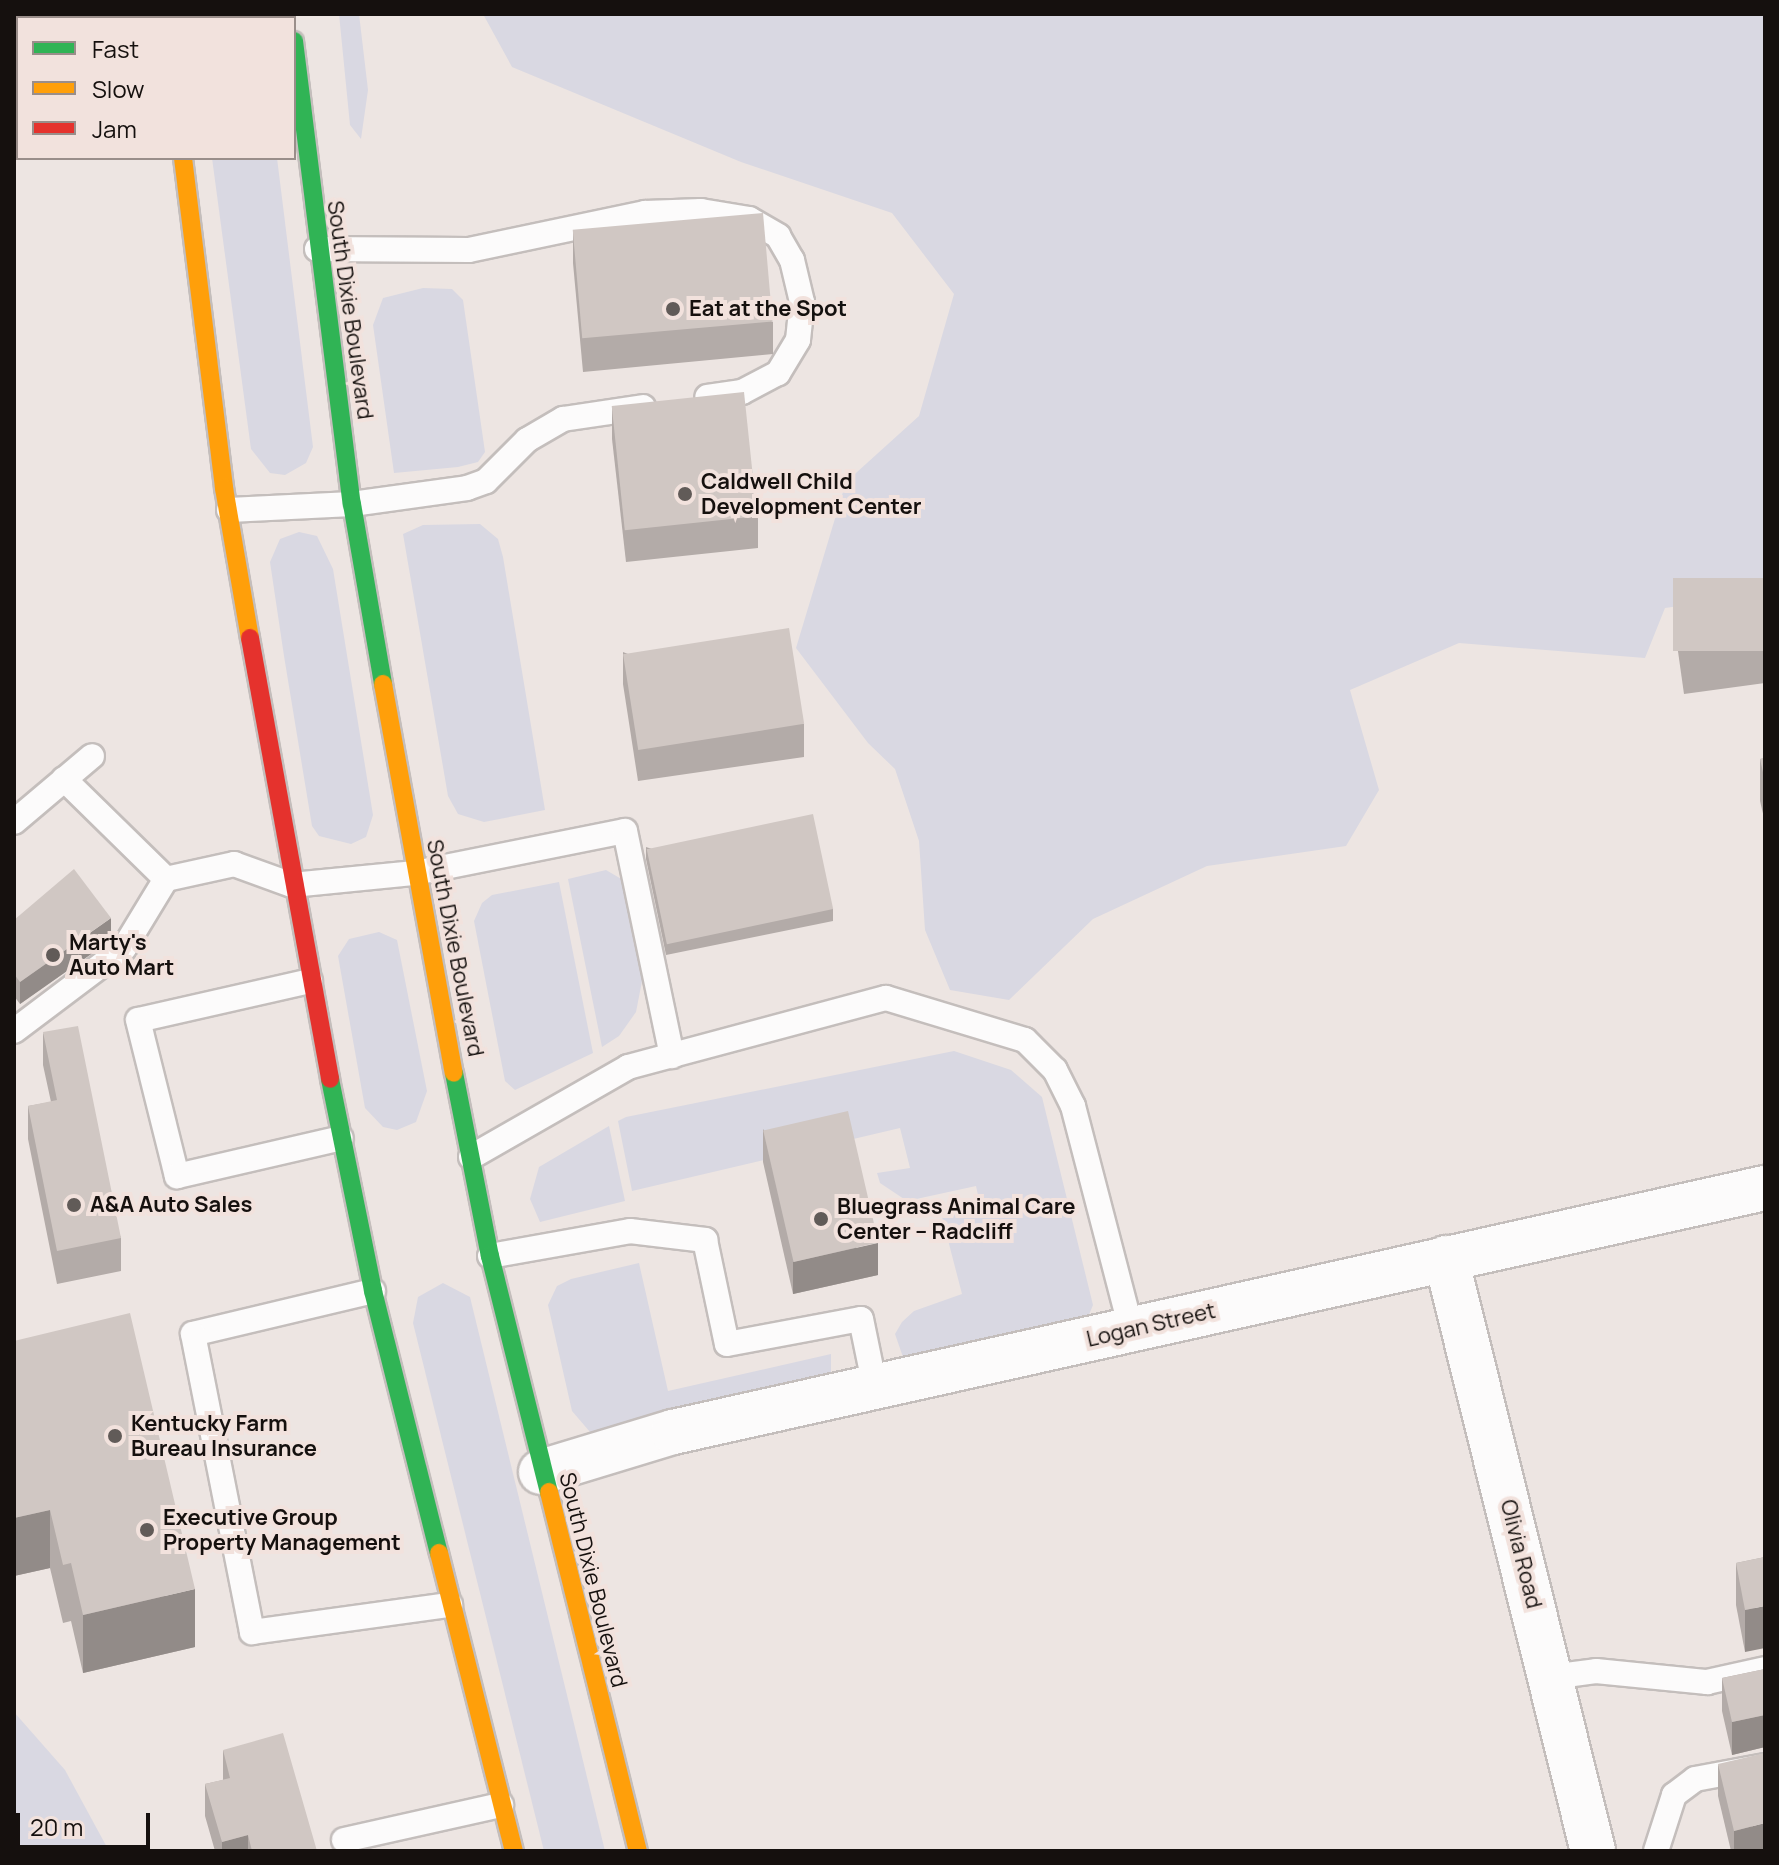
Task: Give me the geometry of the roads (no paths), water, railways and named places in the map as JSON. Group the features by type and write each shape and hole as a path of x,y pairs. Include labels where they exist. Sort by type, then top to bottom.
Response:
{"highway":[{"name":"South Dixie Boulevard","path":"296,59 317,249 352,504 415,873 490,1256 541,1472 638,1851"},
{"path":"183,160 229,510 310,981 373,1291 514,1851"}],"street":[{"name":"Logan Street","path":"541,1472 673,1432 1765,1188"},
{"name":"Olivia Road","path":"1446,1258 1593,1851"}],"lane":[{"path":"229,510 352,504 467,488 486,481 527,440 563,419 742,392 778,373 798,340 802,302 792,260 778,236 749,219 701,211 645,213 469,250 317,249"},
{"path":"14,822 92,756"},
{"path":"64,779 166,879"},
{"path":"14,1031 124,948 166,879 234,864 292,885 415,873 625,831 672,1056"},
{"path":"310,981 138,1020 177,1176 341,1138"},
{"path":"471,1157 628,1067 886,998 1025,1040 1055,1070 1073,1106 1131,1329"},
{"path":"490,1256 630,1231 705,1240 727,1344 861,1319 875,1387"},
{"path":"373,1291 193,1334 252,1632 450,1605"},
{"path":"1551,1677 1596,1671 1707,1682 1765,1669"},
{"path":"1656,1851 1674,1795 1695,1779 1765,1766"},
{"path":"344,1840 501,1805"}],"place":[{"name":"Eat at the Spot","path":"673,309"},
{"name":"Caldwell Child Development Center","path":"685,494"},
{"name":"Marty's Auto Mart","path":"53,955"},
{"name":"A&A Auto Sales","path":"74,1205"},
{"name":"Bluegrass Animal Care Center – Radcliff","path":"821,1219"},
{"name":"Kentucky Farm Bureau Insurance","path":"115,1436"},
{"name":"Executive Group Property Management","path":"147,1530"}]}
